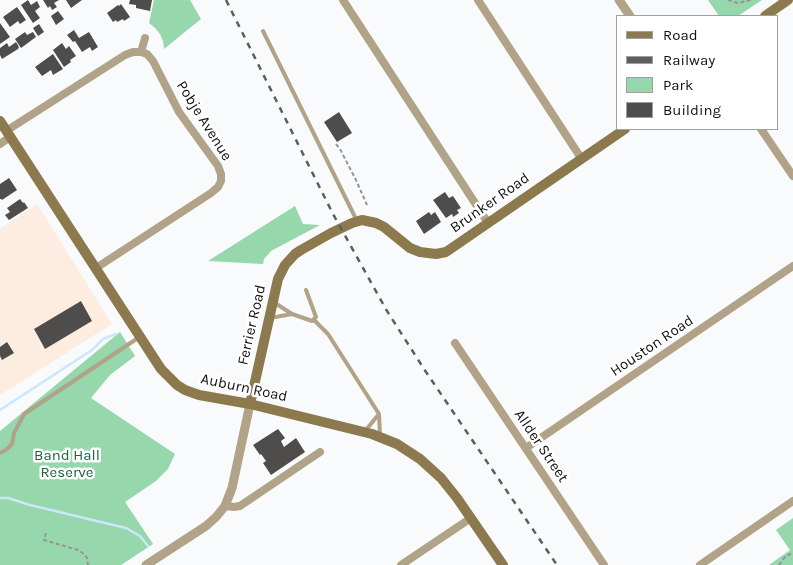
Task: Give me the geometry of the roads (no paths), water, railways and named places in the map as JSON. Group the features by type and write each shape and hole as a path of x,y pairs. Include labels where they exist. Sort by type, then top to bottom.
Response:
{"main road":[{"path":"766,15 788,0"},
{"name":"Auburn Road","path":"0,121 161,369 177,385 199,395 250,404 364,432 380,436 397,444 432,469 457,498 503,565"},
{"name":"Brunker Road","path":"362,221 384,227 410,248 431,254 441,254 623,130"},
{"name":"Ferrier Road","path":"250,404 278,279 282,271 295,254 314,242 362,221"}],"street":[{"path":"343,0 488,223"},
{"path":"478,0 581,158"},
{"path":"619,0 629,15"},
{"path":"0,144 8,134 125,55 140,52 145,38"},
{"name":"Pobje Avenue","path":"96,268 212,193 221,181 218,166 179,112 153,61 147,54 140,52"},
{"path":"762,130 793,176"},
{"name":"Houston Road","path":"526,448 793,266"},
{"name":"Allder Street","path":"455,342 604,565"},
{"name":"Ferrier Road","path":"146,565 206,526 225,506 232,488 250,404"},
{"path":"225,506 240,506 320,452"},
{"path":"700,565 793,501"},
{"path":"401,565 471,518"}],"lane":[{"path":"263,31 362,221"},
{"path":"306,290 316,317 314,320"},
{"path":"273,302 292,314 314,320 328,334 379,414 380,436"},
{"path":"269,318 292,314"},
{"path":"0,453 12,444 14,434 24,414 140,337"},
{"path":"364,432 379,414"}],"waterway":[{"path":"0,410 92,350 103,339 116,334"},
{"path":"0,498 8,498 126,528 140,536 148,546"}],"railway":[{"path":"226,0 333,214 387,311 424,369 557,565"}],"park label":[{"name":"Band Hall Reserve","path":"67,464"}]}
